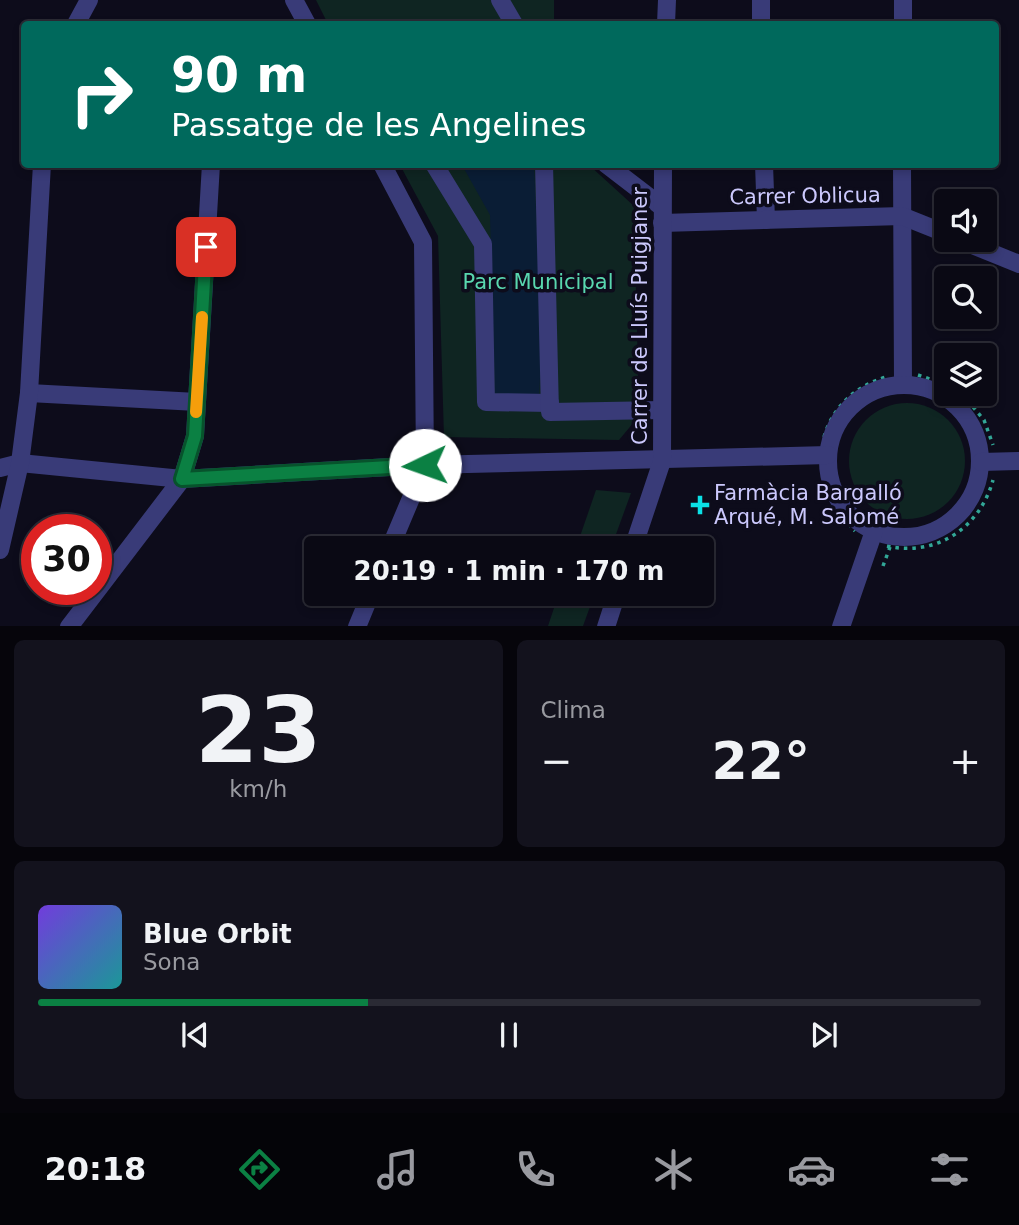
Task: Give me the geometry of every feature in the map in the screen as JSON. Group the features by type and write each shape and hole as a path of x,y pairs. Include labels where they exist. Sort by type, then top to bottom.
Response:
{"street":[{"path":"78,21 89,0"},
{"path":"294,0 305,21"},
{"path":"500,0 512,21"},
{"path":"666,21 667,0"},
{"path":"761,0 761,21"},
{"path":"903,0 903,21"},
{"path":"0,550 20,463 29,393 42,168"},
{"path":"69,626 182,479 195,436 211,168"},
{"path":"384,168 423,242 425,465 395,536"},
{"path":"436,168 483,244 486,402 550,403"},
{"path":"544,168 550,412 662,410"},
{"path":"610,168 662,215"},
{"name":"Carrer de Lluís Puigjaner","path":"637,536 662,461 663,168"},
{"path":"764,168 766,220"},
{"path":"902,168 903,378"},
{"name":"Carrer Oblicua","path":"662,215 766,220 902,216 934,229"},
{"path":"990,252 1019,264"},
{"path":"903,378 949,398 966,416 988,462 964,508 946,525 923,535 870,536 839,501 824,455 844,413 860,398 903,378"},
{"path":"29,393 197,402"},
{"path":"0,468 20,463 182,479 425,465 824,455"},
{"path":"988,462 1019,461"},
{"path":"841,626 870,536"},
{"path":"357,626 365,606"},
{"path":"606,626 613,606"}],"path":[{"path":"934,379 903,378 870,383 851,395 835,414 824,455 825,487 834,508 870,536 895,548 920,548 941,542 957,533 976,516 993,480 988,462 992,442 984,420 972,406"}],"green space":[{"path":"316,0 554,0 554,21 326,21"},
{"name":"Parc Municipal","path":"402,168 592,168 634,206 639,416 619,440 444,437 438,236"},
{"path":"907,403 929,408 948,420 960,439 965,461 960,483 948,502 929,514 907,519 885,514 866,502 854,483 849,461 854,439 866,420 885,408"},
{"path":"596,490 631,493 615,536 580,536"},
{"path":"555,606 590,606 583,626 548,626"}],"water":[{"path":"464,168 534,168 542,341 539,396 495,393 490,215"}],"slow traffic":[{"path":"196,412 202,317"}],"place":[{"name":"Farmàcia Bargalló Arqué, M. Salomé","path":"700,505"}],"route":[{"path":"206,247 195,436 182,479 425,465"}]}
